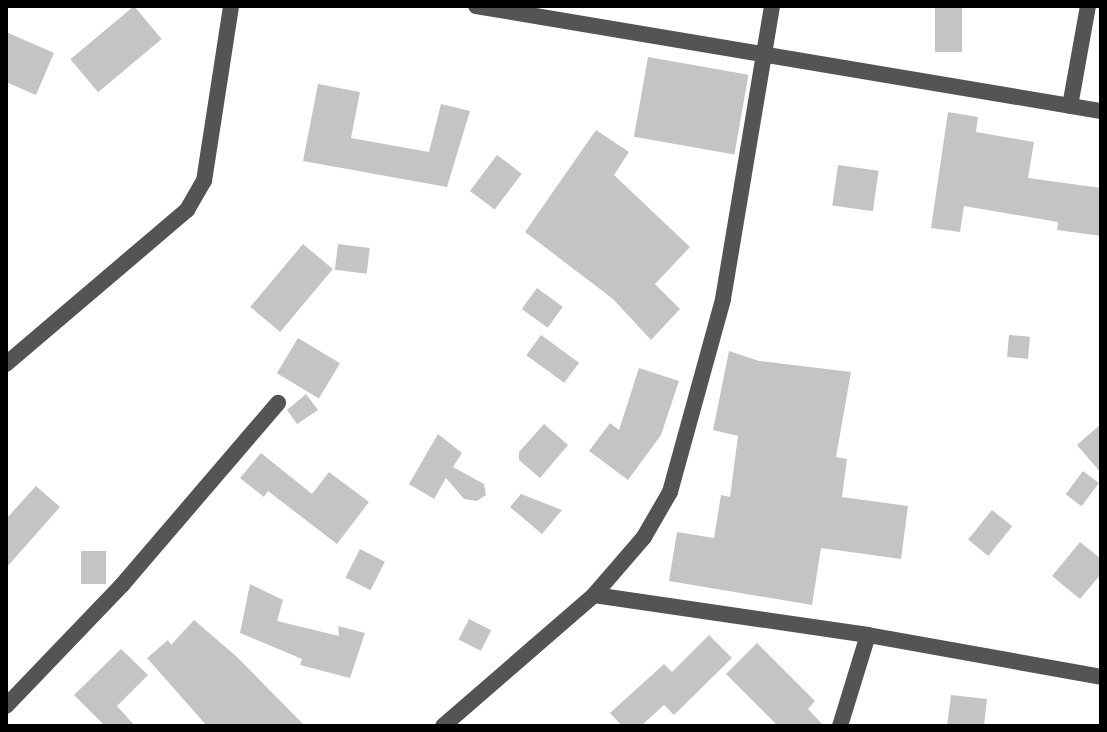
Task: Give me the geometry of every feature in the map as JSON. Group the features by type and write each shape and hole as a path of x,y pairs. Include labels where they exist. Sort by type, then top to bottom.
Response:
{"street":[{"path":"6,364 187,210 204,181 231,6"},
{"path":"476,6 1101,111"},
{"path":"443,726 594,595 644,537 670,492 684,451 723,299 772,6"},
{"path":"1070,106 1088,6"},
{"path":"6,706 122,585 278,403"},
{"path":"594,595 868,635 1101,677"},
{"path":"840,726 868,635"}],"building":[{"path":"134,6 162,39 98,92 70,59"},
{"path":"935,6 962,6 962,52 935,52"},
{"path":"6,32 54,53 36,95 6,82"},
{"path":"648,57 748,75 734,154 634,137"},
{"path":"318,84 360,92 351,138 429,152 441,104 470,111 447,187 303,161"},
{"path":"948,112 978,117 976,132 1034,142 1028,178 1101,188 1101,236 1057,230 1058,222 964,206 960,232 931,228"},
{"path":"596,130 629,152 614,175 690,247 655,284 680,309 651,340 613,299 525,232"},
{"path":"497,155 522,174 495,210 470,191"},
{"path":"838,165 879,171 873,211 832,206"},
{"path":"303,244 333,269 280,332 250,307"},
{"path":"338,244 370,248 367,274 335,270"},
{"path":"537,288 563,307 548,328 522,309"},
{"path":"541,335 579,363 564,383 526,355"},
{"path":"1009,335 1030,337 1028,359 1007,357"},
{"path":"298,338 340,363 319,398 277,373"},
{"path":"729,351 759,361 851,372 836,457 847,459 842,497 908,506 901,559 821,548 812,605 669,581 677,532 714,538 721,495 730,497 738,436 713,430"},
{"path":"639,368 679,381 661,435 628,480 589,451 610,423 619,430"},
{"path":"306,394 318,410 297,424 287,410"},
{"path":"544,424 568,445 540,478 519,460 519,452"},
{"path":"1101,424 1101,473 1077,445"},
{"path":"438,434 462,453 453,467 484,484 486,495 477,501 464,499 446,478 434,499 409,484"},
{"path":"261,453 312,494 329,472 369,502 337,544 268,491 264,497 240,478"},
{"path":"1083,471 1099,483 1082,506 1066,494"},
{"path":"36,486 60,507 6,568 6,519"},
{"path":"521,494 562,510 542,534 510,507"},
{"path":"992,510 1012,526 988,556 968,540"},
{"path":"1080,542 1101,559 1101,574 1080,599 1052,576"},
{"path":"360,549 385,562 370,590 345,578"},
{"path":"81,551 106,551 106,584 81,584"},
{"path":"250,584 283,600 277,621 339,636 338,626 365,633 350,678 300,665 302,659 240,633"},
{"path":"469,619 491,630 481,651 459,639"},
{"path":"194,620 236,656 305,726 207,726 147,658 168,640 171,645"},
{"path":"709,635 732,658 674,715 664,705 641,726 622,726 610,713 664,664 672,672"},
{"path":"757,643 815,701 808,709 824,726 778,726 726,674"},
{"path":"121,649 148,675 117,706 135,726 105,726 74,695"},
{"path":"951,695 987,699 984,726 947,726"}]}
